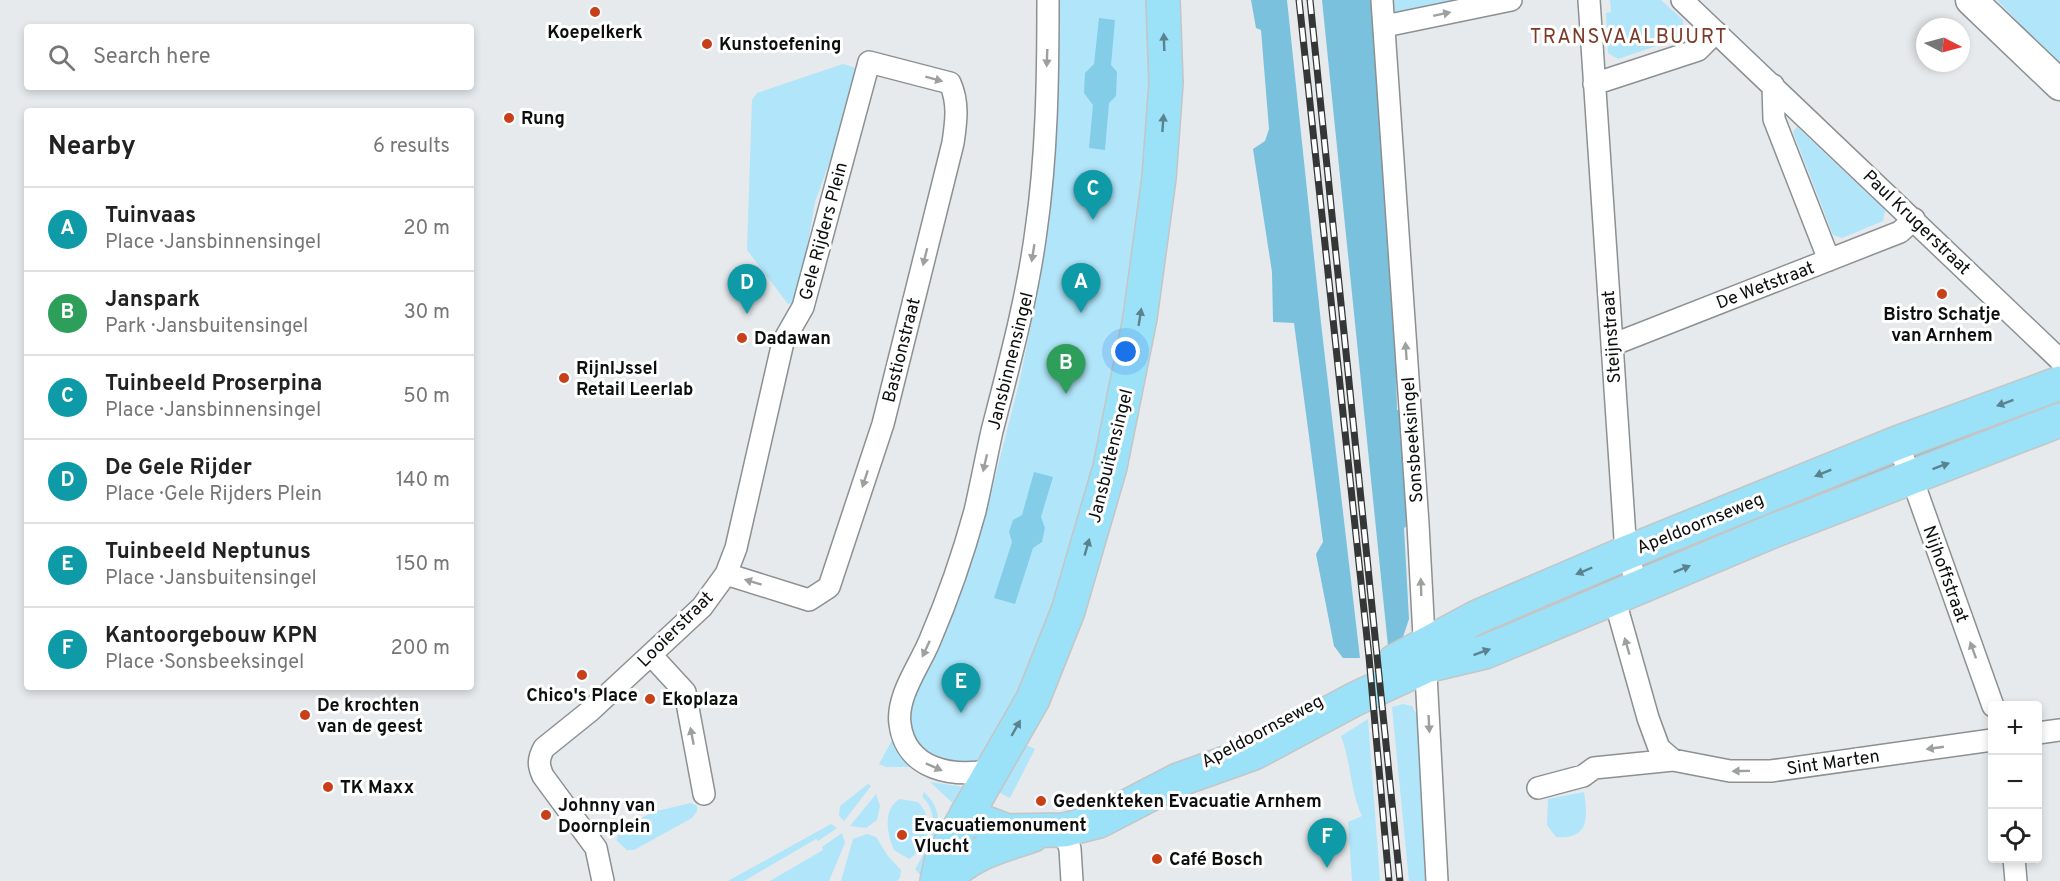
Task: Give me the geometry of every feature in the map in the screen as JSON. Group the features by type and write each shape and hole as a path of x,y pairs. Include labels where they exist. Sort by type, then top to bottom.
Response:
{"main road":[{"name":"Jansbuitensingel","path":"937,881 942,858 1033,699 1060,633 1107,478 1124,406 1140,318 1159,178 1166,83 1163,0"},
{"path":"1971,0 2060,85"},
{"name":"Apeldoornseweg","path":"1057,830 1099,821 1178,780 1254,753 1354,699 1425,656 1477,616 1897,443 2060,383"},
{"name":"Apeldoornseweg","path":"1425,656 1485,652 1626,592 2060,420"},
{"path":"966,815 1007,831 1057,830"},
{"path":"943,881 971,857 1057,830"}],"street":[{"name":"Jansbinnensingel","path":"992,770 971,774 952,774 931,768 916,757 904,742 899,706 930,640 954,578 974,512 1025,303 1037,230 1042,170 1048,0"},
{"name":"Sonsbeeksingel","path":"1382,0 1400,236 1399,254 1437,881"},
{"path":"1385,26 1511,0"},
{"name":"Steijnstraat","path":"1588,0 1626,553 1626,592"},
{"name":"Paul Krugerstraat","path":"1682,0 2060,360"},
{"path":"1594,84 1698,50 1709,42 1716,32"},
{"name":"Gele Rijders Plein","path":"772,398 783,342 803,307 869,62"},
{"name":"Bastionstraat","path":"726,574 809,600 829,586 883,424 953,144 957,113 955,95 950,83 869,62"},
{"path":"1773,85 1774,119 1829,261"},
{"name":"De Wetstraat","path":"1612,345 1900,232 1914,219"},
{"name":"Looierstraat","path":"603,881 596,848 543,776 538,762 540,756 544,748 651,655 702,607 726,574 736,548 772,398"},
{"name":"Nijhoffstraat","path":"1897,443 1992,701"},
{"path":"1626,592 1648,718 1659,748 1673,760"},
{"path":"651,655 685,693 704,794"},
{"path":"2042,733 2060,730"},
{"name":"Sint Marten","path":"1538,788 1583,776 1594,768 1673,760 1730,771 1771,771 1988,741"},
{"path":"1057,830 1070,849 1072,881"},
{"path":"2014,863 2016,881"}],"shaded area":[{"path":"1058,0 1152,0 1154,83 1114,409 1042,656 980,763 955,769 913,747 907,715 935,651 986,513 1020,379 1040,282 1052,184"},
{"path":"1251,0 1287,0 1321,323 1360,658 1343,658 1334,646 1316,554 1323,542 1294,323 1273,322 1272,272 1253,149 1265,141 1269,129 1261,30 1256,28"},
{"path":"1322,0 1376,0 1380,26 1373,36 1378,103 1384,103 1384,116 1379,118 1389,270 1395,270 1391,286 1395,350 1401,350 1396,365 1397,410 1400,410 1407,526 1404,528 1409,619 1403,637 1388,646"},
{"path":"1389,0 1489,0 1398,16 1390,8"},
{"path":"1610,0 1661,0 1683,20 1683,37 1618,59 1608,53 1606,13 1611,12"},
{"path":"1997,0 2060,0 2060,66"},
{"path":"1099,18 1115,20 1111,65 1117,72 1116,96 1109,103 1105,150 1089,148 1093,105 1084,93 1085,73 1094,64"},
{"path":"843,64 856,68 860,78 815,202 798,299 795,303 788,304 747,250 752,100 757,93"},
{"path":"1797,127 1885,210 1883,221 1842,238 1833,235 1793,132"},
{"path":"2060,391 2060,410 1914,464 1911,445"},
{"path":"1891,457 1897,469 1661,571 1640,568 1640,554"},
{"path":"1034,472 1053,477 1041,517 1045,528 1042,542 1033,548 1015,604 994,598 1012,542 1009,532 1013,520 1022,515"},
{"path":"1616,564 1626,577 1489,639 1490,617"},
{"path":"1403,704 1412,706 1419,719 1425,881 1409,881 1392,707"},
{"path":"1368,719 1380,881 1352,881 1348,822 1362,816 1341,736"},
{"path":"896,733 913,767 886,767 879,764"},
{"path":"1026,745 1035,749 1010,798 992,789"},
{"path":"930,782 971,788 960,810"},
{"path":"868,784 871,786 844,821 839,816 840,806"},
{"path":"924,792 937,812 939,822 935,843 920,875 915,869 929,842 933,823 929,805 922,796"},
{"path":"1584,792 1586,818 1584,825 1575,835 1556,837 1547,825 1548,799"},
{"path":"876,794 880,806 877,820 866,828 850,826"},
{"path":"900,799 918,802 927,816 925,840 916,854 909,859 894,850 889,837 888,815 894,803"},
{"path":"691,803 697,806 697,811 692,818 634,850 627,850 617,841 618,832 652,812"},
{"path":"831,824 837,828 818,841 816,839 744,881 728,881"},
{"path":"842,833 845,843 829,881 770,881 823,850 822,847"},
{"path":"867,834 876,837 888,856 901,870 897,881 841,881 853,839"}],"railway":[{"path":"1299,0 1369,657 1389,881"},
{"path":"1310,0 1400,881"}],"place":[{"name":"Koepelkerk","path":"595,12"},
{"name":"Kunstoefening","path":"707,44"},
{"name":"Rung","path":"509,118"},
{"name":"Tuinbeeld Proserpina","path":"1093,220"},
{"name":"Bistro Schatje van Arnhem","path":"1942,294"},
{"name":"Tuinvaas","path":"1081,313"},
{"name":"De Gele Rijder","path":"747,314"},
{"name":"Dadawan","path":"742,338"},
{"name":"RijnIJssel Retail Leerlab","path":"564,378"},
{"name":"Janspark","path":"1066,394"},
{"name":"Chico's Place","path":"582,675"},
{"name":"Ekoplaza","path":"650,699"},
{"name":"Tuinbeeld Neptunus","path":"961,713"},
{"name":"De krochten van de geest","path":"305,715"},
{"name":"TK Maxx","path":"328,787"},
{"name":"Gedenkteken Evacuatie Arnhem","path":"1041,801"},
{"name":"Johnny van Doornplein","path":"546,815"},
{"name":"Evacuatiemonument Vlucht","path":"902,835"},
{"name":"Café Bosch","path":"1157,859"},
{"name":"Kantoorgebouw KPN","path":"1327,868"}],"district":[{"name":"TRANSVAALBUURT","path":"1629,36"}]}
